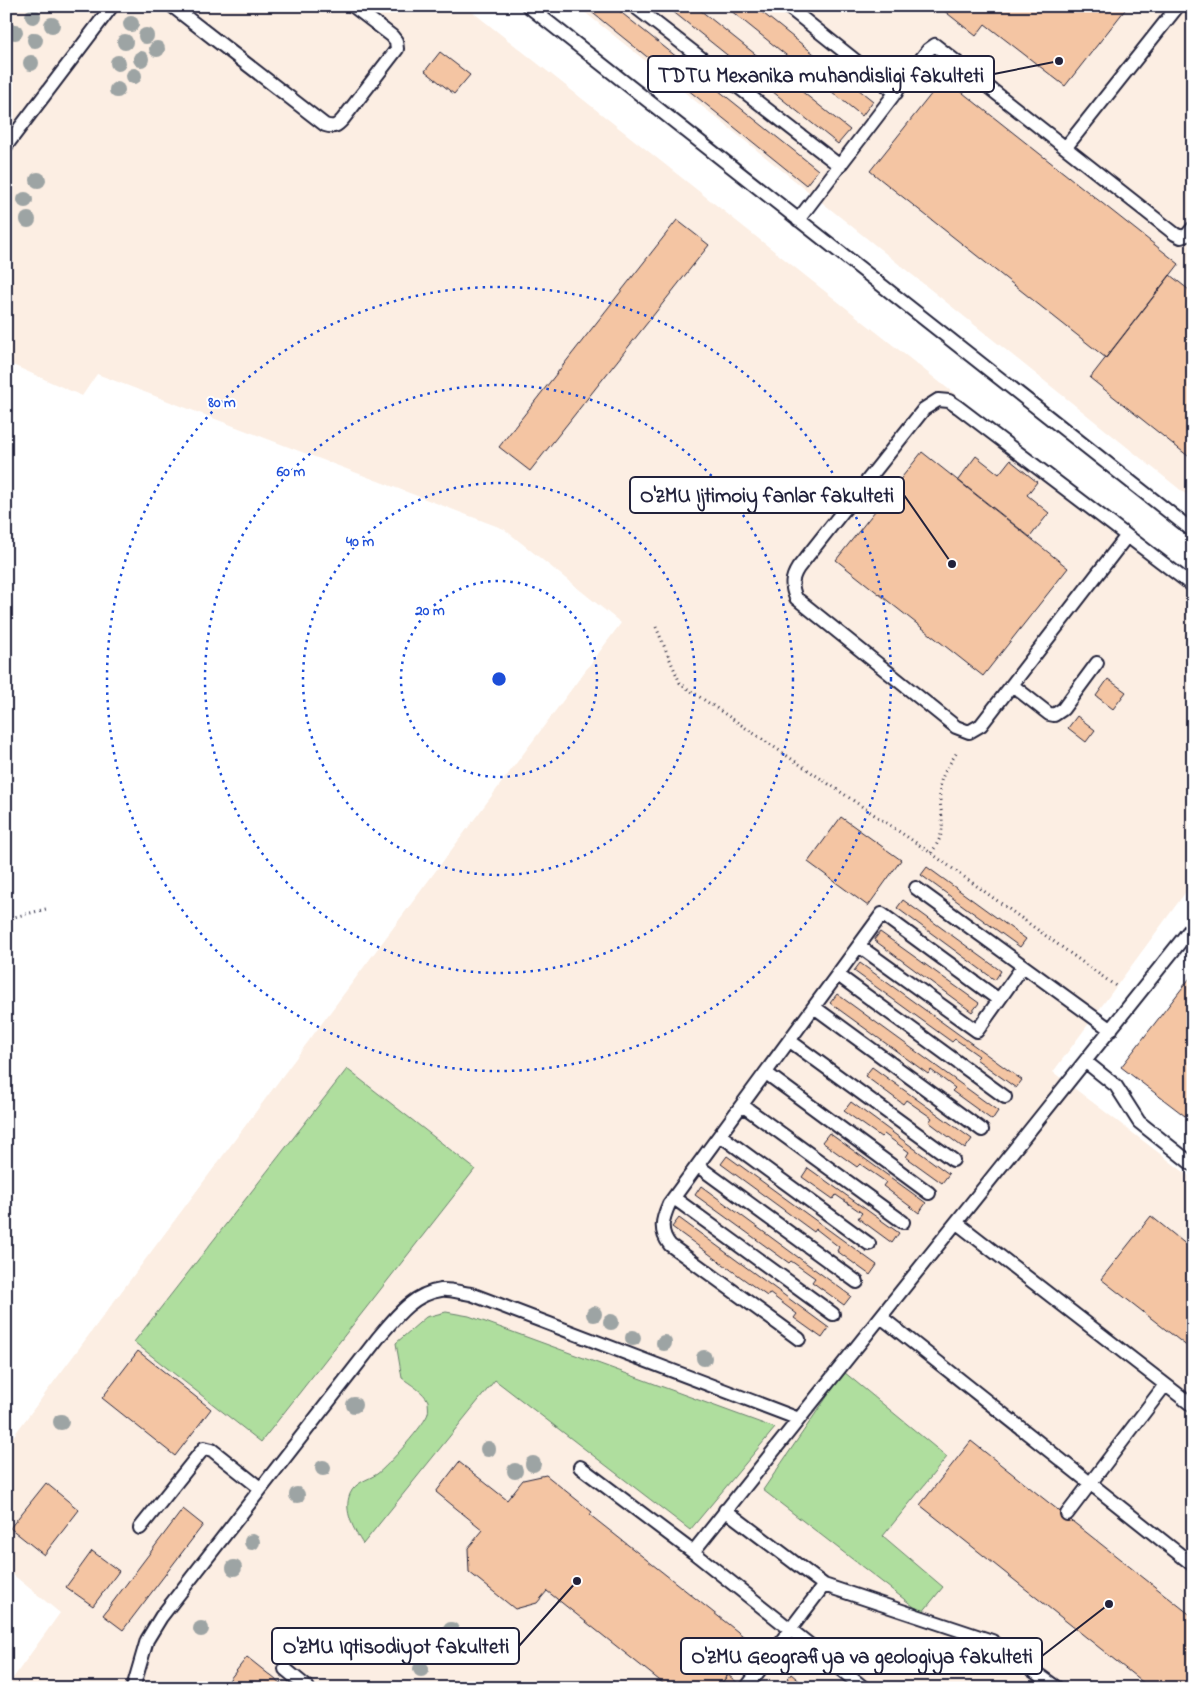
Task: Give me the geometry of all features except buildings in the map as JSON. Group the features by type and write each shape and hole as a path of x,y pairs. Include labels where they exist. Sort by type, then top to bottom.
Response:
{"lane":[{"path":"6,146 112,6"},
{"path":"172,6 326,125 332,127 338,126 343,120 397,49 396,41 392,36 354,6"},
{"path":"528,6 1193,531"},
{"path":"634,6 840,166"},
{"path":"787,6 896,93"},
{"path":"1066,147 1178,6"},
{"path":"798,220 928,50 935,45 1175,234 1182,237 1187,235 1193,228"},
{"path":"1126,537 981,725 970,732 956,727 796,598 792,588 793,577 798,568 924,409 938,400 949,401 958,407 1126,537 1193,586"},
{"path":"1012,685 1049,714 1054,715 1063,709 1097,663"},
{"path":"916,888 1111,1030"},
{"path":"799,1339 670,1245 663,1236 662,1227 664,1216 674,1198 882,914 999,1000"},
{"path":"692,1552 1193,926"},
{"path":"859,946 977,1031 1023,966"},
{"path":"838,975 1005,1098"},
{"path":"814,1008 982,1130"},
{"path":"790,1041 953,1160"},
{"path":"1086,1062 1116,1086 1139,1122 1193,1165"},
{"path":"766,1073 929,1193"},
{"path":"742,1105 903,1222"},
{"path":"720,1135 869,1244"},
{"path":"698,1166 857,1282"},
{"path":"674,1198 833,1314"},
{"path":"957,1223 1193,1406"},
{"path":"133,1688 147,1640 154,1628 260,1488 403,1309 420,1295 442,1290 471,1294 799,1419"},
{"path":"881,1317 1193,1565"},
{"path":"1066,1514 1165,1385"},
{"path":"140,1528 204,1448 212,1450 260,1488"},
{"path":"580,1467 692,1552 864,1688"},
{"path":"725,1510 824,1585 992,1640 1057,1688"},
{"path":"746,1688 824,1585"},
{"path":"285,1669 308,1688"}],"path":[{"path":"656,627 680,683 931,854 1135,1000"},
{"path":"931,854 940,841 942,833 940,787 942,777 970,732"},
{"path":"6,919 46,909"}],"shaded area":[{"path":"6,6 465,6 1193,583 1193,872 1188,889 1053,1072 1193,1179 1193,1688 6,1688 60,1613 6,1569 6,1446 621,623 504,529 97,374 82,396 6,362"},
{"path":"577,6 1193,6 1193,500"}],"green space":[{"path":"347,1069 475,1169 261,1442 134,1342"},
{"path":"446,1312 469,1316 775,1428 690,1530 495,1380 363,1544 350,1520 348,1500 350,1494 358,1484 377,1474 389,1463 414,1435 428,1412 428,1401 423,1394 402,1378 396,1343 426,1317"},
{"path":"844,1372 947,1457 883,1536 943,1587 922,1613 763,1490"}],"place":[{"name":"TDTU Mexanika muhandisligi fakulteti","path":"1059,61"},
{"name":"O'zMU Ijtimoiy fanlar fakulteti","path":"952,564"},
{"name":"O'zMU Iqtisodiyot fakulteti","path":"577,1581"},
{"name":"O'zMU Geografiya va geologiya fakulteti","path":"1109,1604"}]}
